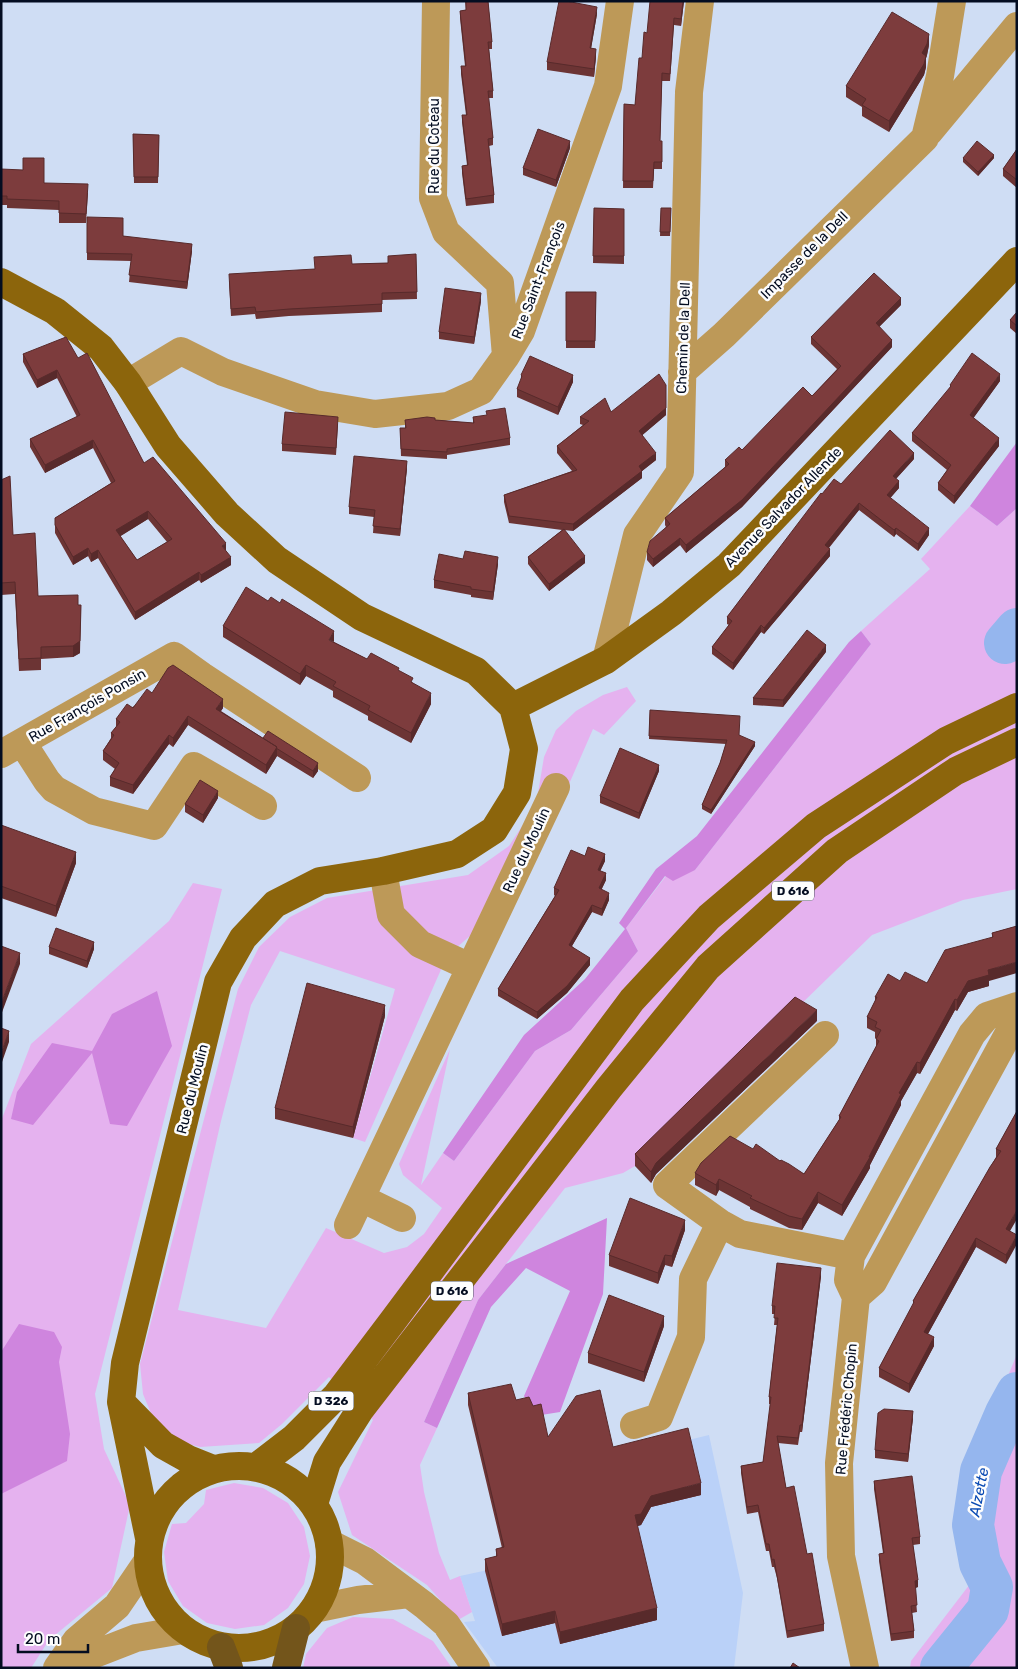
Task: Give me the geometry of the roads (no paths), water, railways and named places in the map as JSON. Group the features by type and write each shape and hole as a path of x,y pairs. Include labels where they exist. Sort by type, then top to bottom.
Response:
{"highway":[{"path":"286,1668 296,1628"}],"main road":[{"name":"Avenue Salvador Allende","path":"513,707 606,660 671,612 729,565 1017,261"},
{"path":"1,282 55,311 101,348 128,383 168,446 227,514 277,560 362,617 476,670 513,707"},
{"name":"Rue du Moulin","path":"256,1466 276,1473 297,1486 314,1504 324,1523 329,1543 330,1566 324,1588 314,1609 296,1628 273,1642 247,1648 225,1657 183,1630 165,1611 152,1588 148,1550 121,1402 125,1362 218,982 243,938 275,904 320,881 457,854 494,830 517,792 524,749 513,707"},
{"name":"D 616","path":"392,1322 632,1000 709,916 816,826 946,741 1017,707"},
{"name":"D 616","path":"314,1504 327,1462 360,1410 609,1088 708,967 837,852 956,771 1017,742"},
{"name":"D 326","path":"256,1466 294,1438 336,1396 392,1322"},
{"path":"121,1402 163,1445 188,1460 212,1470"},
{"path":"148,1550 159,1511 176,1489 200,1473 238,1466 256,1466"}],"street":[{"name":"Rue du Coteau","path":"436,1 433,198 446,232 500,283 506,356"},
{"name":"Rue Saint-François","path":"128,383 181,351 223,372 314,404 375,414 448,406 481,391 521,331 608,86 620,1"},
{"name":"Chemin de la Dell","path":"606,660 637,536 680,472 689,92 700,1"},
{"path":"925,138 940,76 952,1"},
{"name":"Impasse de la Dell","path":"682,372 730,329 925,138 1017,26"},
{"name":"Rue François Ponsin","path":"12,748 174,656 357,778"},
{"path":"12,748 54,789 94,811 154,826 194,766 263,806"},
{"name":"Rue du Moulin","path":"348,1225 556,787"},
{"path":"383,870 391,915 420,944 470,967"},
{"name":"Rue Frédéric Chopin","path":"865,1668 841,1556 839,1463 856,1298 848,1280 851,1256 972,1034 987,1016 1017,1006"},
{"path":"856,1298 873,1282 1017,1018"},
{"path":"825,1035 667,1186 720,1223 740,1234 851,1256"},
{"path":"361,1198 402,1218"},
{"path":"634,1425 659,1416 691,1337 693,1279 720,1223"},
{"path":"329,1543 365,1561 446,1624 476,1668"},
{"path":"57,1668 76,1641 117,1606 148,1550"},
{"path":"314,1609 358,1600 409,1594"},
{"path":"70,1668 87,1657 136,1638 183,1630"}],"waterway":[{"name":"Alzette","path":"1005,643 1017,629"},
{"name":"Alzette","path":"941,1668 988,1610 992,1587 980,1563 973,1525 981,1471 1006,1413 1017,1393"}]}
